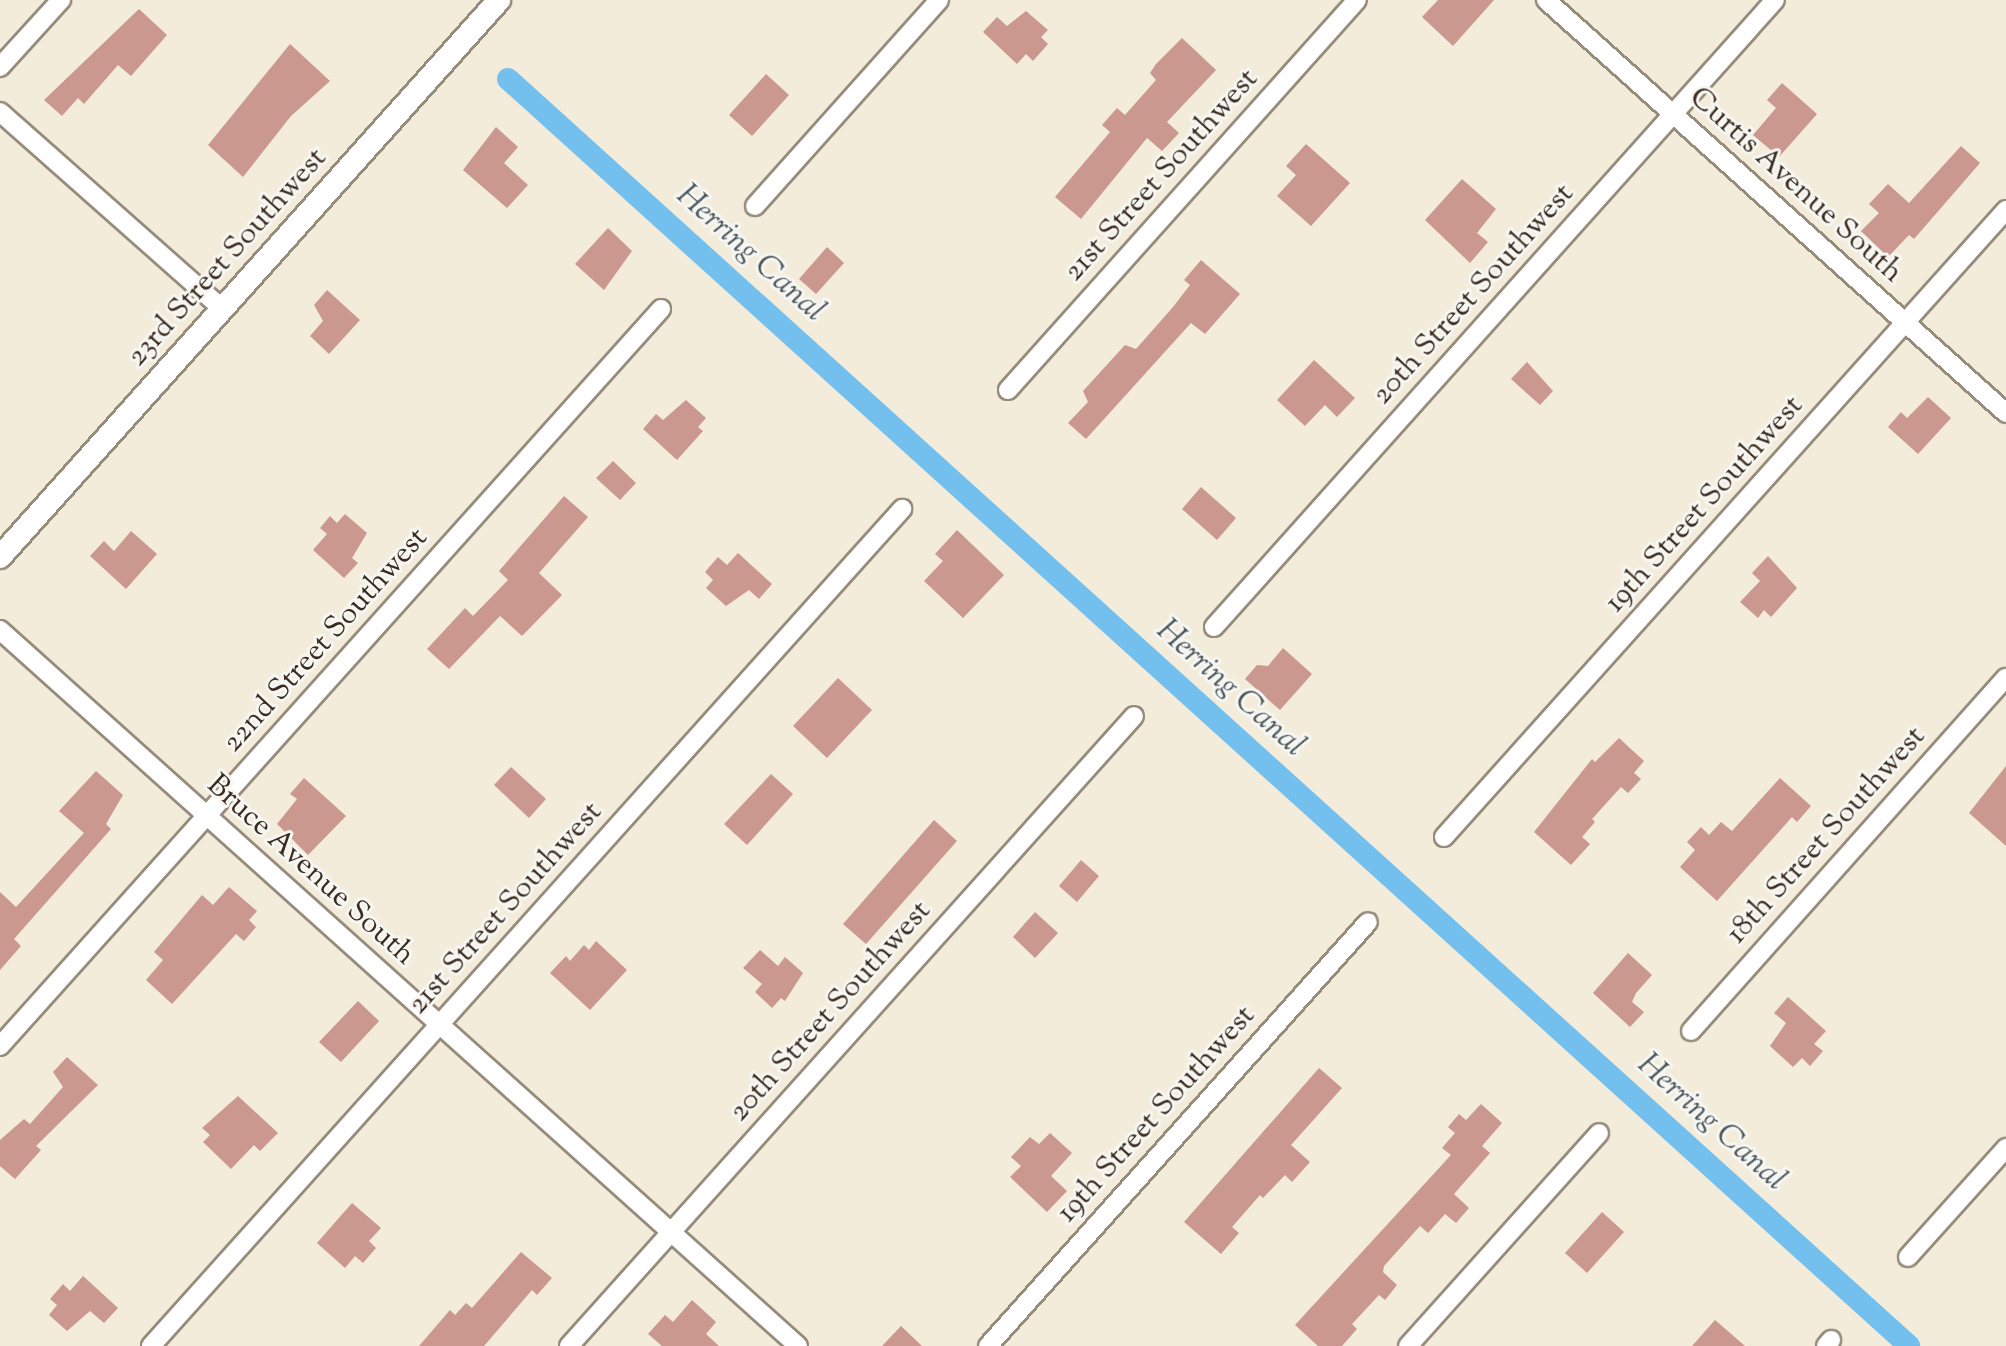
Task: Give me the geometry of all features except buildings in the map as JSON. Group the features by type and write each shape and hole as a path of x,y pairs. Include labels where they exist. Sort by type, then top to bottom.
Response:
{"street":[{"path":"0,67 61,0"},
{"name":"23rd Street Southwest","path":"0,557 499,0"},
{"path":"755,206 939,0"},
{"name":"21st Street Southwest","path":"1008,390 1357,0"},
{"name":"Curtis Avenue South","path":"1546,0 2006,413"},
{"name":"20th Street Southwest","path":"1214,627 1775,0"},
{"path":"0,112 223,309"},
{"name":"19th Street Southwest","path":"1444,837 2006,210"},
{"name":"22nd Street Southwest","path":"0,1046 661,309"},
{"name":"21st Street Southwest","path":"151,1346 902,509"},
{"name":"Bruce Avenue South","path":"0,630 798,1346"},
{"name":"18th Street Southwest","path":"1691,1031 2006,678"},
{"name":"20th Street Southwest","path":"569,1346 1134,716"},
{"name":"19th Street Southwest","path":"988,1346 1368,922"},
{"path":"1408,1346 1599,1133"},
{"path":"1908,1257 2006,1148"}],"waterway":[{"name":"Herring Canal","path":"508,79 1909,1346"}]}
